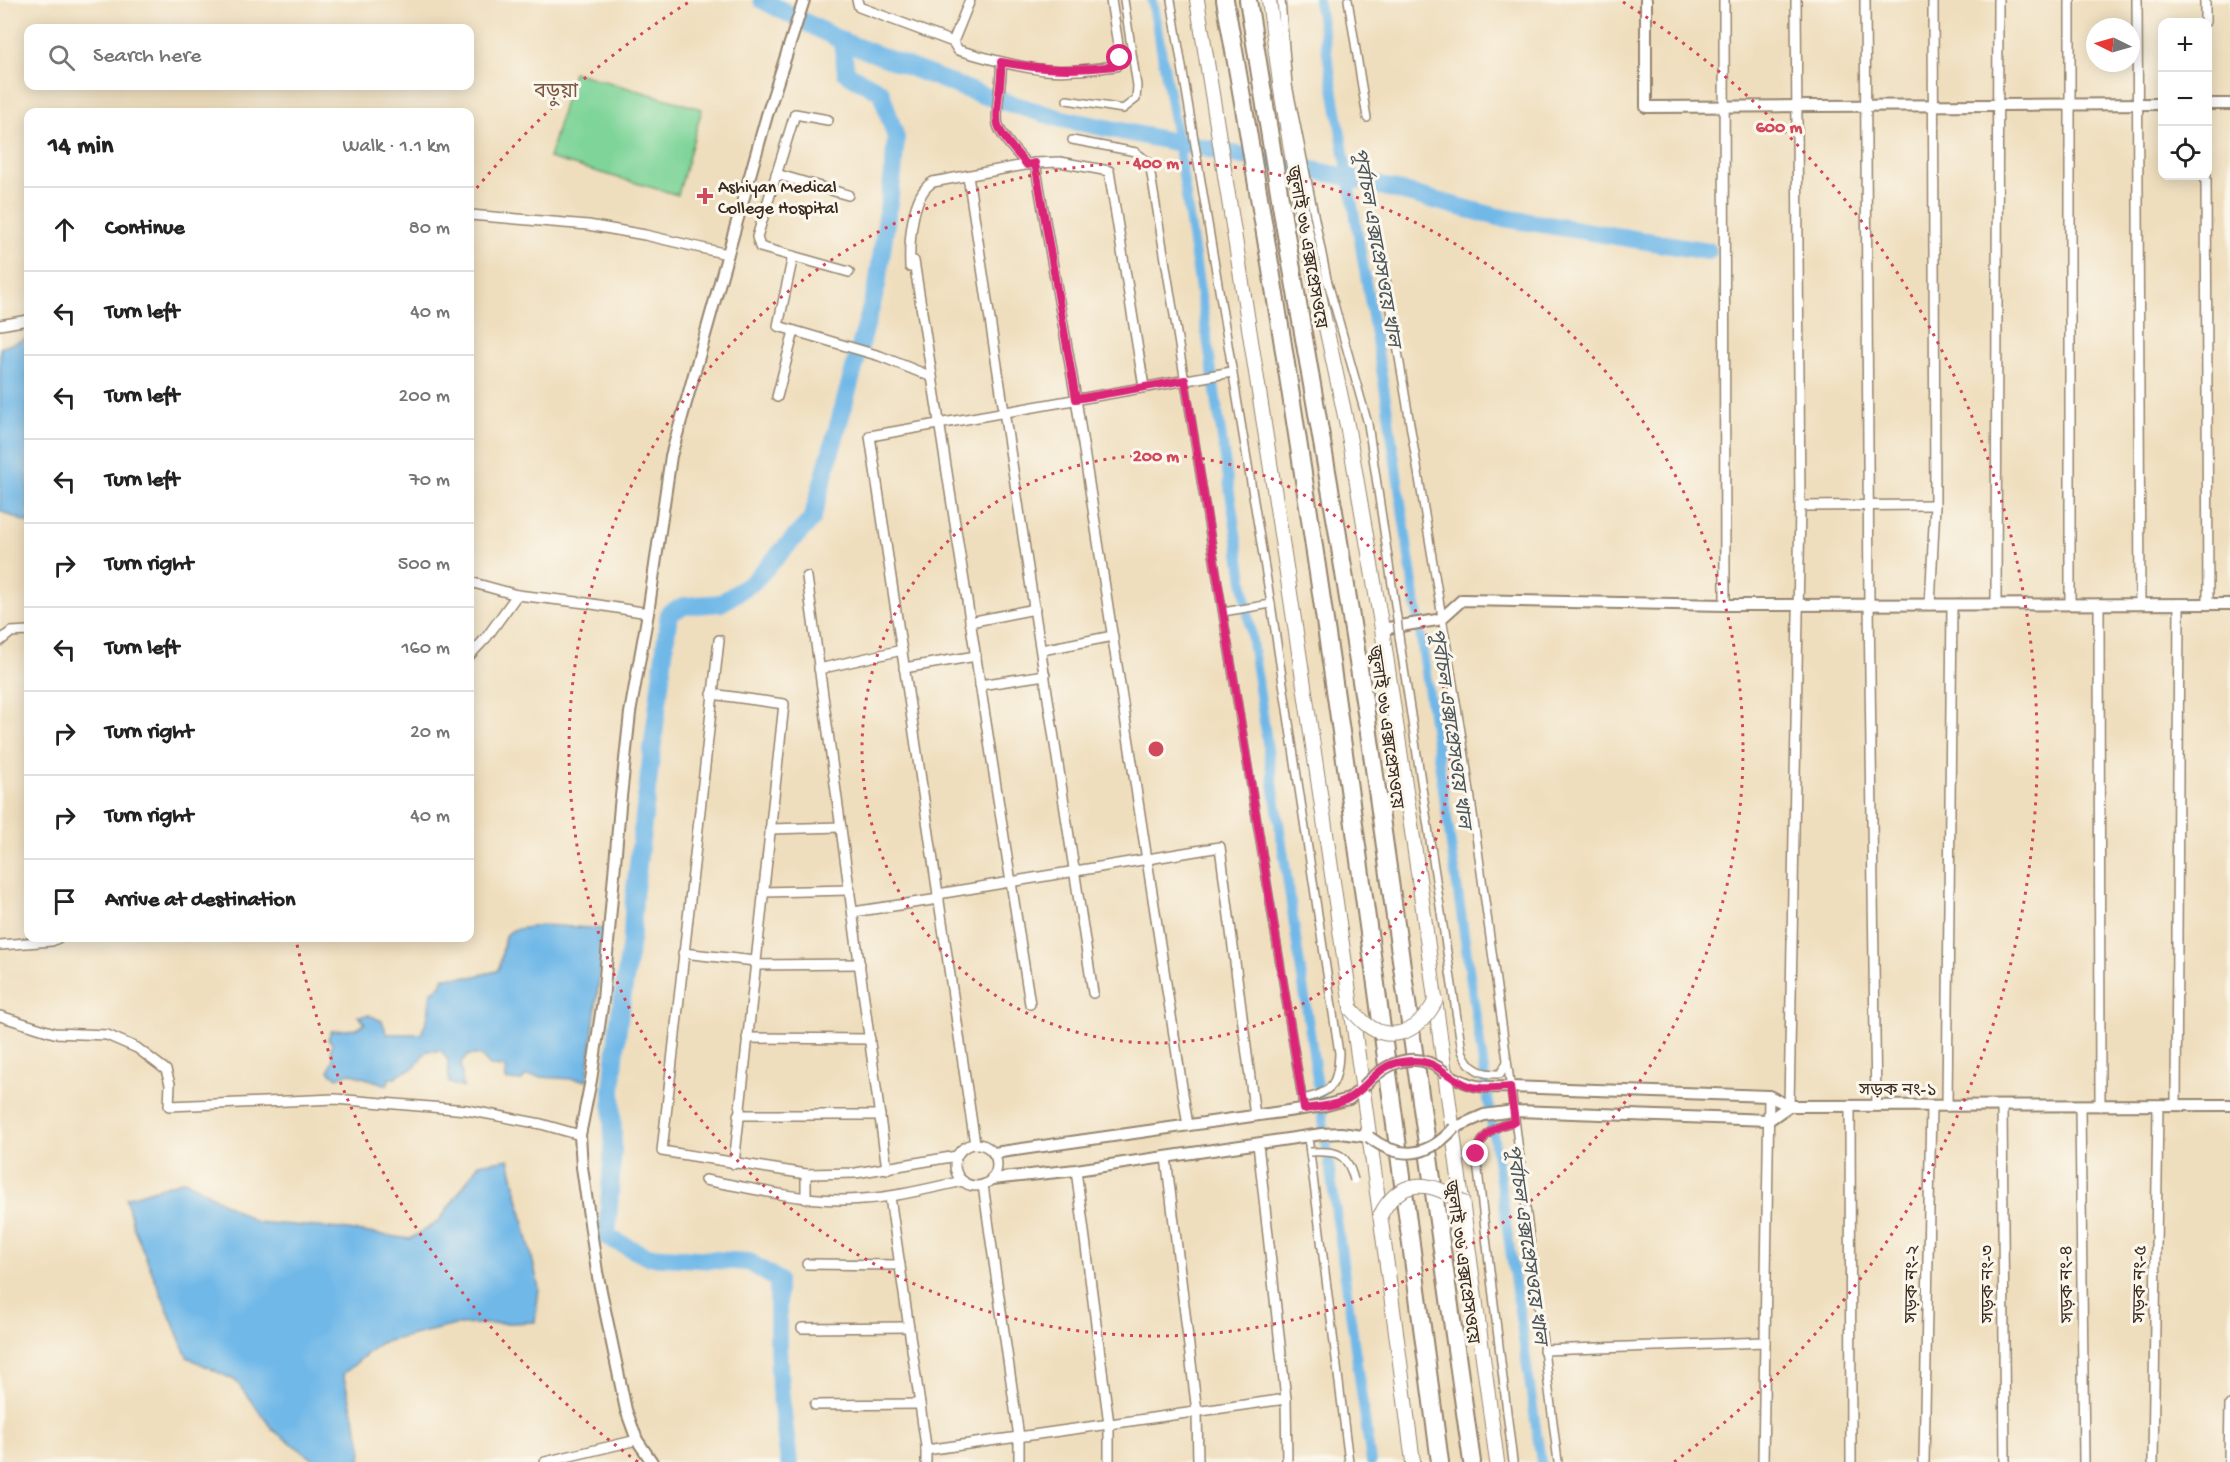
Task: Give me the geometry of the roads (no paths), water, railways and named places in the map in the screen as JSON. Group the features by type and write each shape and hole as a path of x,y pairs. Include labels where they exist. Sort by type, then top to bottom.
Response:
{"highway":[{"path":"1225,0 1264,229 1341,723 1440,1462"},
{"name":"জুলাই ৩৬ এক্সপ্রেসওয়ে","path":"1248,0 1365,708 1472,1462"}],"main road":[{"path":"1197,0 1335,899 1413,1462"},
{"path":"1269,0 1382,629 1454,1128 1497,1462"},
{"path":"1351,1009 1379,1032 1395,1033 1419,1024 1436,1000"},
{"path":"1380,1216 1386,1203 1394,1194 1414,1185 1441,1189 1463,1203"}],"street":[{"path":"652,1462 637,1440 626,1410 597,1272 582,1167 580,1135 603,1000 630,713 648,613 671,456 727,254 782,66 804,0"},
{"path":"857,0 860,7 953,42 958,50 1001,62 1046,70 1083,70 1116,66 1120,58 1111,0"},
{"path":"953,42 970,0"},
{"path":"1067,100 1123,109 1136,99 1137,86 1124,0"},
{"path":"1172,0 1194,114"},
{"path":"1172,0 1271,604 1339,1053 1339,1074 1333,1086 1303,1104"},
{"path":"1281,0 1285,88"},
{"path":"1348,0 1367,118"},
{"path":"1646,0 1646,106 2158,104"},
{"path":"1724,0 1725,605"},
{"path":"1789,1106 1800,506 1796,0"},
{"path":"1865,0 1869,605 1876,1106"},
{"path":"1930,605 1935,505 1933,0"},
{"path":"1996,604 1998,0"},
{"path":"2070,0 2070,604"},
{"path":"2137,0 2140,604"},
{"path":"2205,0 2205,18"},
{"path":"1001,62 998,124 1004,137 1031,164 1076,399 1188,1126"},
{"path":"2212,104 2230,104"},
{"path":"828,120 795,114 758,231 758,243 760,247 849,272"},
{"path":"1072,140 1136,152 1149,162 1303,1104"},
{"path":"1030,1004 976,656 910,266 910,237 920,195 926,186 933,182 1031,164 1060,162 1109,171 1144,387"},
{"path":"776,174 848,195"},
{"path":"968,176 1006,412 1093,993"},
{"path":"2206,180 2208,604"},
{"path":"474,215 588,225 645,235 727,254"},
{"path":"1309,218 1368,424 1462,1051 1465,1059 1479,1072 1500,1074 1507,1062"},
{"path":"1382,255 1440,618 1465,756 1515,1116 1558,1462"},
{"path":"793,256 778,326 880,356 932,377"},
{"path":"914,261 932,377 936,423"},
{"path":"0,325 24,321"},
{"path":"777,397 794,331"},
{"path":"975,1144 870,436 1233,372"},
{"path":"1800,506 1935,505"},
{"path":"807,577 887,1169"},
{"path":"474,583 517,595 648,613"},
{"path":"474,651 517,595"},
{"path":"1382,629 1440,618 1462,600 1725,605 2230,604"},
{"path":"1223,612 1271,604"},
{"path":"2099,604 2100,1106"},
{"path":"2176,1106 2179,604"},
{"path":"1947,1106 1952,605"},
{"path":"970,622 1035,609"},
{"path":"0,641 11,632 24,630"},
{"path":"1042,650 1113,636"},
{"path":"719,640 662,1151 806,1174 856,1173 957,1156"},
{"path":"819,669 902,650"},
{"path":"904,668 976,656"},
{"path":"980,685 1045,675"},
{"path":"712,694 784,704 734,1164"},
{"path":"770,829 841,827"},
{"path":"853,912 1011,882 1220,847 1255,1116"},
{"path":"763,892 850,890"},
{"path":"0,945 39,942"},
{"path":"683,953 755,963 860,964"},
{"path":"0,1016 54,1033 106,1035 137,1048 166,1070 170,1084 169,1106 336,1099 467,1110 541,1124 580,1135"},
{"path":"747,1038 870,1039"},
{"path":"994,1153 1255,1116 1303,1104 1338,1103 1349,1099 1383,1068 1402,1061 1429,1063 1469,1086 1481,1088 1510,1087 1769,1096 1789,1106 1850,1106"},
{"path":"1763,1462 1769,1096"},
{"name":"সড়ক নং-১","path":"1851,1462 1850,1106 2230,1105"},
{"path":"1019,1462 1019,1437 990,1224 988,1182 997,1169 994,1153 986,1146 975,1144 964,1148 957,1156 955,1167 963,1181 972,1186 988,1182 1341,1133 1369,1137 1389,1150 1407,1154 1439,1143 1454,1128 1484,1115 1769,1120 1789,1106"},
{"name":"সড়ক নং-২","path":"1924,1462 1931,1106"},
{"name":"সড়ক নং-৩","path":"2002,1106 2005,1462"},
{"name":"সড়ক নং-৪","path":"2080,1106 2084,1462"},
{"name":"সড়ক নং-৫","path":"2153,1462 2158,1106"},
{"path":"738,1115 880,1115"},
{"path":"1513,1462 1476,1154 1485,1134 1515,1116"},
{"path":"1308,1137 1349,1462"},
{"path":"1258,1144 1286,1399 1287,1462"},
{"path":"1310,1152 1324,1151 1341,1155 1350,1163 1354,1180"},
{"path":"1166,1157 1197,1412 1198,1462"},
{"path":"1076,1170 1109,1424 1109,1462"},
{"path":"806,1174 806,1198"},
{"path":"705,1179 806,1198 861,1200 890,1197 963,1181"},
{"path":"890,1197 920,1404 926,1462"},
{"path":"807,1264 900,1265"},
{"path":"802,1328 909,1327"},
{"path":"1544,1350 1765,1342"},
{"path":"926,1450 1286,1399"},
{"path":"815,1406 920,1404"},
{"path":"2229,1462 2230,1405"},
{"path":"545,1462 637,1440"}],"water":[{"path":"24,339 24,521 0,511 0,348"},
{"path":"541,925 605,929 587,1080 525,1076 522,1081 506,1080 505,1067 490,1066 480,1055 468,1055 461,1063 463,1088 449,1083 448,1061 442,1051 427,1051 414,1068 398,1074 396,1078 389,1078 388,1085 349,1073 337,1078 329,1071 333,1058 332,1043 328,1039 331,1031 357,1029 365,1023 358,1016 369,1015 382,1021 387,1034 421,1034 428,1017 431,992 441,985 444,977 471,977 497,971 505,936 513,930"},
{"path":"509,1159 539,1288 535,1322 455,1325 380,1343 343,1374 362,1447 361,1462 317,1462 273,1430 236,1381 187,1357 133,1226 126,1198 185,1180 256,1222 341,1229 410,1239 439,1221 479,1164"}],"waterway":[{"path":"762,0 842,41 982,95 1062,119 1347,177 1498,217 1708,251"},
{"name":"পূর্বাচল এক্সপ্রেসওয়ে খাল","path":"1152,0 1178,142 1323,1120 1371,1462"},
{"name":"পূর্বাচল এক্সপ্রেসওয়ে খাল","path":"1318,0 1386,399 1541,1462"},
{"path":"789,1462 780,1390 778,1280 749,1262 646,1256 607,1237 613,1147 612,1090 669,613 684,606 721,603 752,583 812,519 877,286 896,138 881,92 846,73 842,41"}],"place":[{"name":"Ashiyan Medical College Hospital","path":"705,196"}],"district":[{"name":"বড়ুয়া","path":"556,90"}]}
